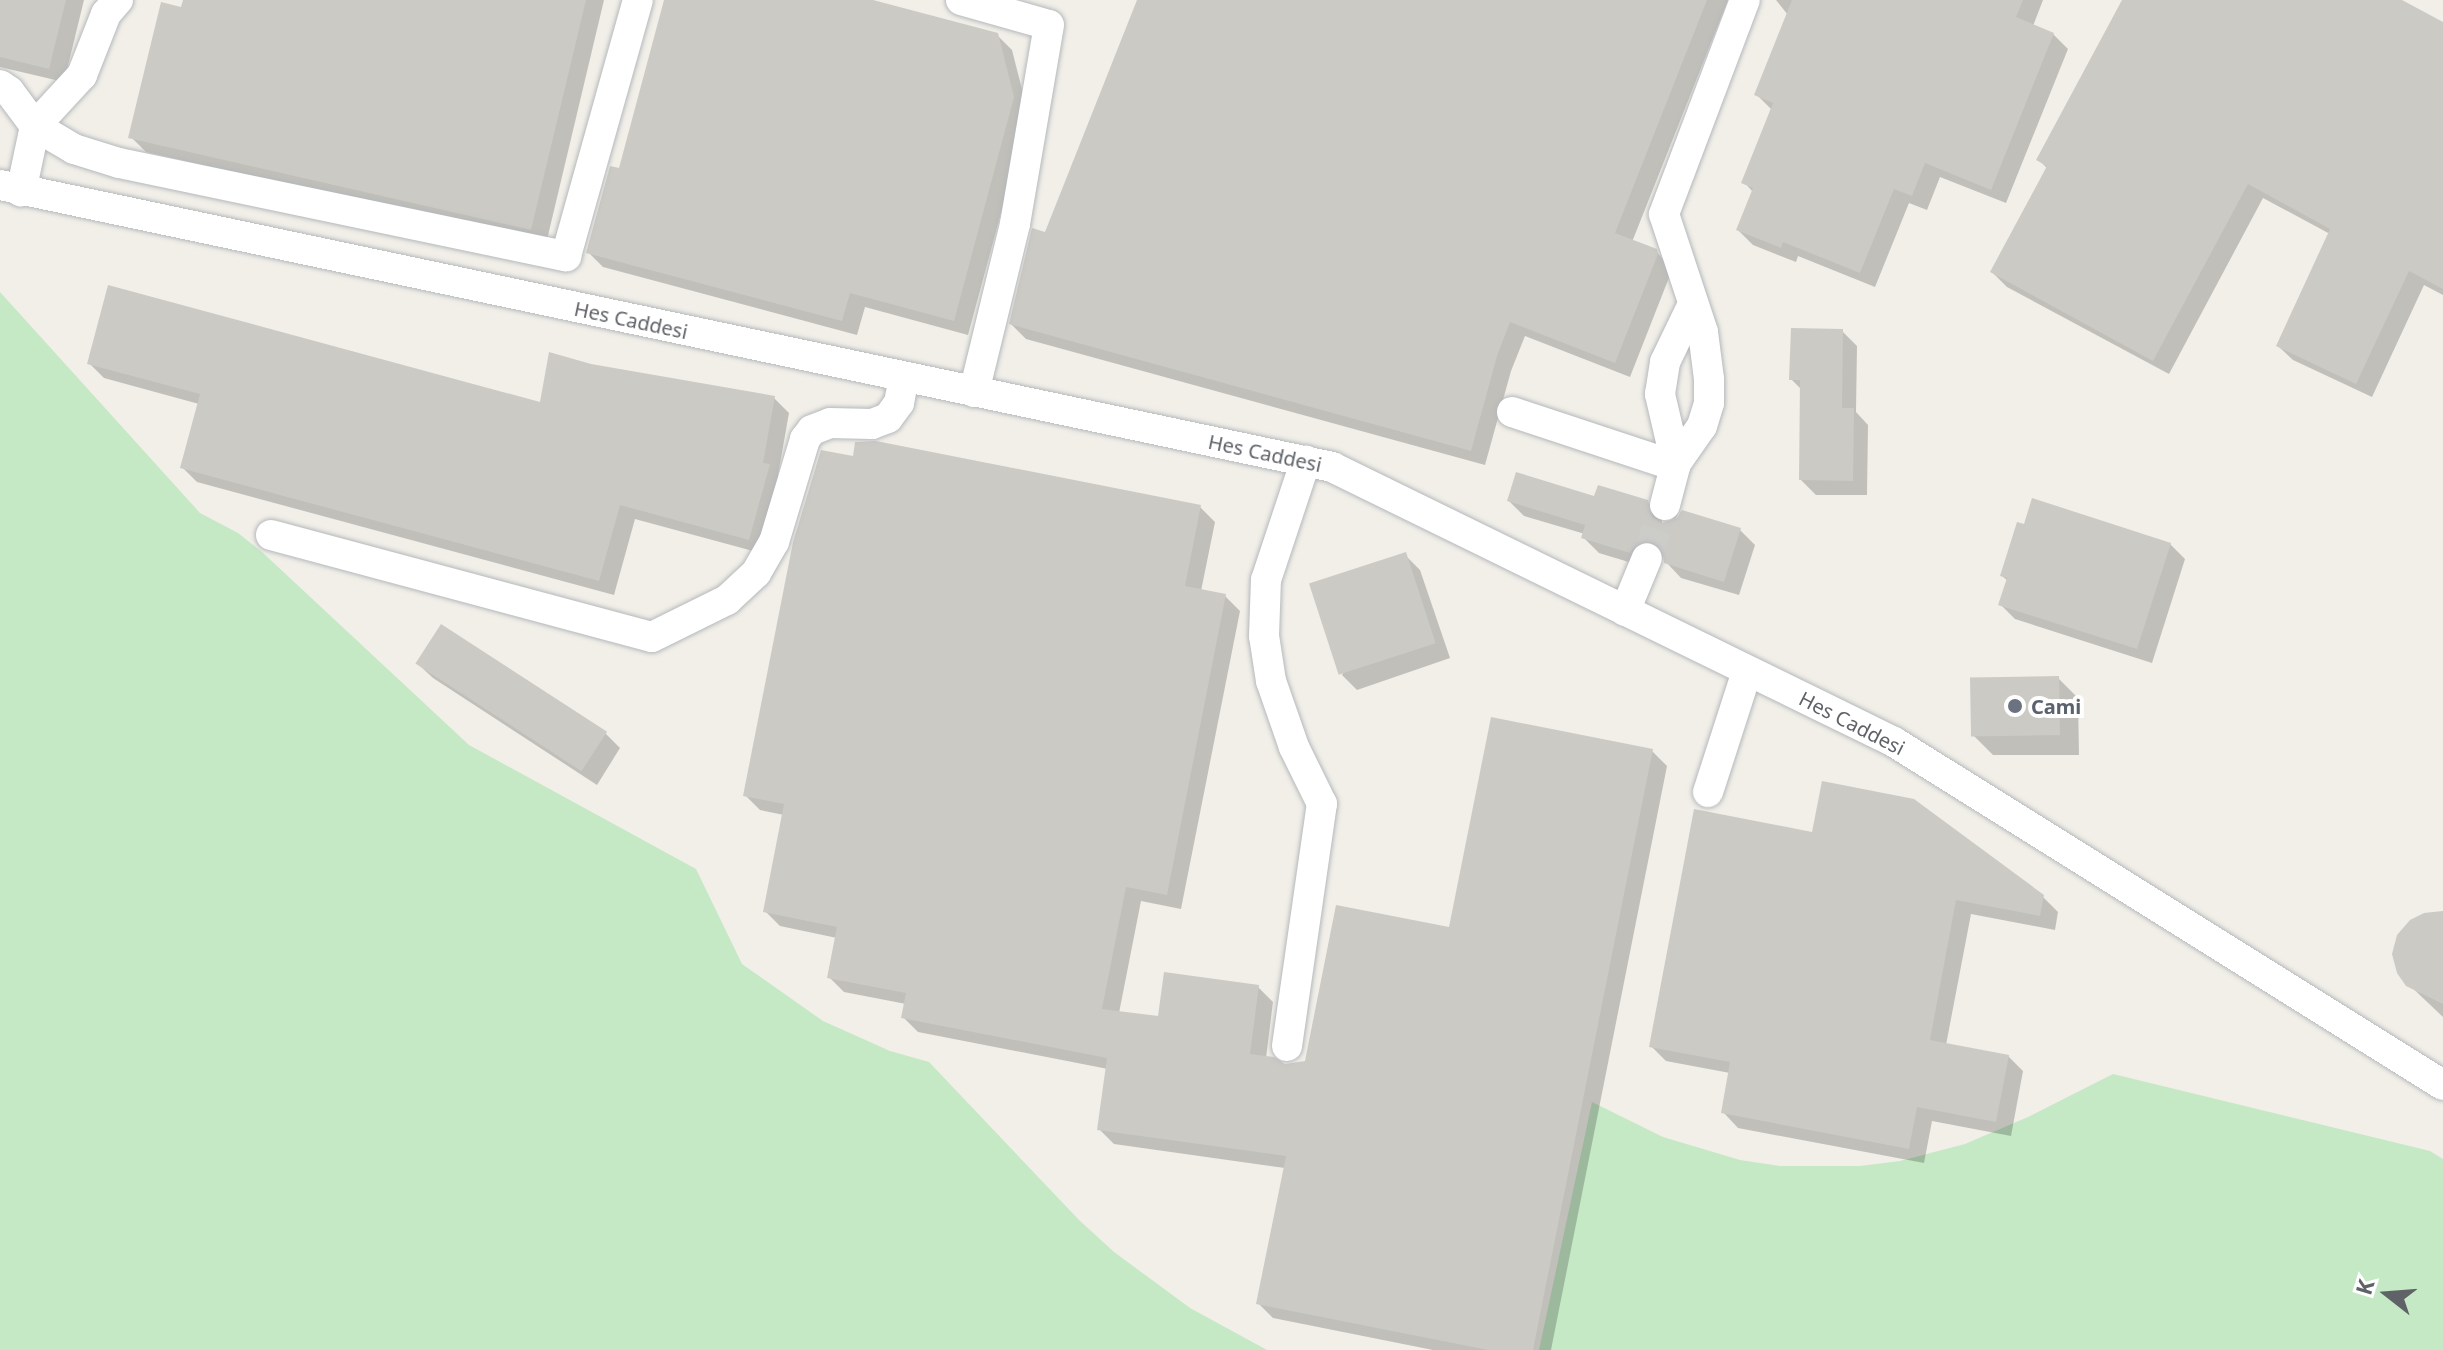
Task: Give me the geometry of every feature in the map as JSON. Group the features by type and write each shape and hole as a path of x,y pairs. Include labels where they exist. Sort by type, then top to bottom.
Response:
{"street":[{"path":"11,189 35,126 82,75 106,14 118,0"},
{"path":"0,85 9,91 35,126 74,149 119,163 566,256 638,0"},
{"path":"961,0 1054,13 1015,224 974,392"},
{"path":"1665,505 1675,464 1702,426 1709,403 1703,332 1664,214 1745,0"},
{"name":"Hes Caddesi","path":"11,189 1332,467 1894,742 2443,1085"},
{"path":"1675,464 1660,394 1665,362 1692,306"},
{"path":"271,535 652,637 727,600 756,573 774,542 805,439 821,425 872,424 888,418 899,403 904,377"},
{"path":"1512,412 1675,464"},
{"path":"1287,1046 1322,804 1294,747 1271,681 1264,636 1266,580 1306,460"},
{"path":"1625,611 1647,558"},
{"path":"1708,792 1747,671"}],"green space":[{"path":"0,292 200,513 238,533 262,552 469,745 696,869 742,964 823,1021 890,1051 929,1062 1079,1220 1114,1252 1190,1308 1267,1350 0,1350"},
{"path":"2113,1074 2430,1151 2443,1159 2443,1350 1539,1350 1592,1102 1663,1137 1740,1160 1780,1166 1860,1166 1900,1161 1965,1144 2028,1117"}],"building":[{"path":"0,0 66,0 49,69 0,57"},
{"path":"183,0 586,0 531,230 128,138 161,2 181,7"},
{"path":"664,0 873,0 998,33 1014,97 954,321 850,293 842,321 586,253 610,166 619,168"},
{"path":"1137,0 1707,0 1615,233 1657,249 1658,254 1615,363 1510,322 1497,356 1471,451 1009,324 1032,228 1045,232"},
{"path":"1792,0 2023,0 2016,17 2054,33 1991,190 1925,163 1912,196 1894,189 1860,273 1783,242 1781,248 1736,230 1753,188 1741,183 1773,103 1754,95"},
{"path":"2122,0 2402,0 2443,22 2443,289 2409,271 2356,384 2276,346 2330,229 2248,184 2153,361 1990,272 2047,166 2036,160"},
{"path":"108,285 540,402 549,352 591,364 775,396 763,463 770,464 749,540 620,505 599,581 180,468 200,394 87,364"},
{"path":"1791,328 1843,329 1842,408 1854,408 1853,481 1799,480 1800,380 1789,380"},
{"path":"876,441 1201,505 1185,586 1226,594 1167,895 1126,887 1102,1009 1158,1016 1164,972 1259,985 1250,1054 1274,1057 1285,1064 1305,1061 1336,905 1449,927 1491,717 1653,749 1533,1350 1488,1350 1256,1304 1286,1156 1097,1130 1107,1058 901,1018 906,993 827,978 837,927 763,912 784,804 743,796 793,542 821,450 853,456 855,442"},
{"path":"1516,472 1594,496 1598,485 1648,500 1652,517 1661,523 1677,518 1682,510 1741,528 1724,582 1664,563 1662,548 1653,541 1637,543 1630,553 1581,538 1585,525 1507,501"},
{"path":"2032,498 2171,543 2137,649 1998,605 2007,578 2000,576 2017,522 2024,524"},
{"path":"1406,552 1436,643 1339,675 1309,584"},
{"path":"441,624 607,732 581,771 415,663"},
{"name":"Cami","path":"2059,676 2060,735 1971,737 1970,678"},
{"path":"1822,781 1914,799 2044,895 2040,916 1956,900 1930,1040 2009,1055 1996,1122 1917,1107 1909,1149 1721,1113 1730,1062 1649,1047 1694,809 1812,832"},
{"path":"2443,911 2443,1004 2406,986 2397,973 2392,954 2397,935 2410,920 2424,913"}],"tunnel":[{"path":"1647,558 1665,505"}],"place":[{"name":"Cami","path":"2015,706"}]}
